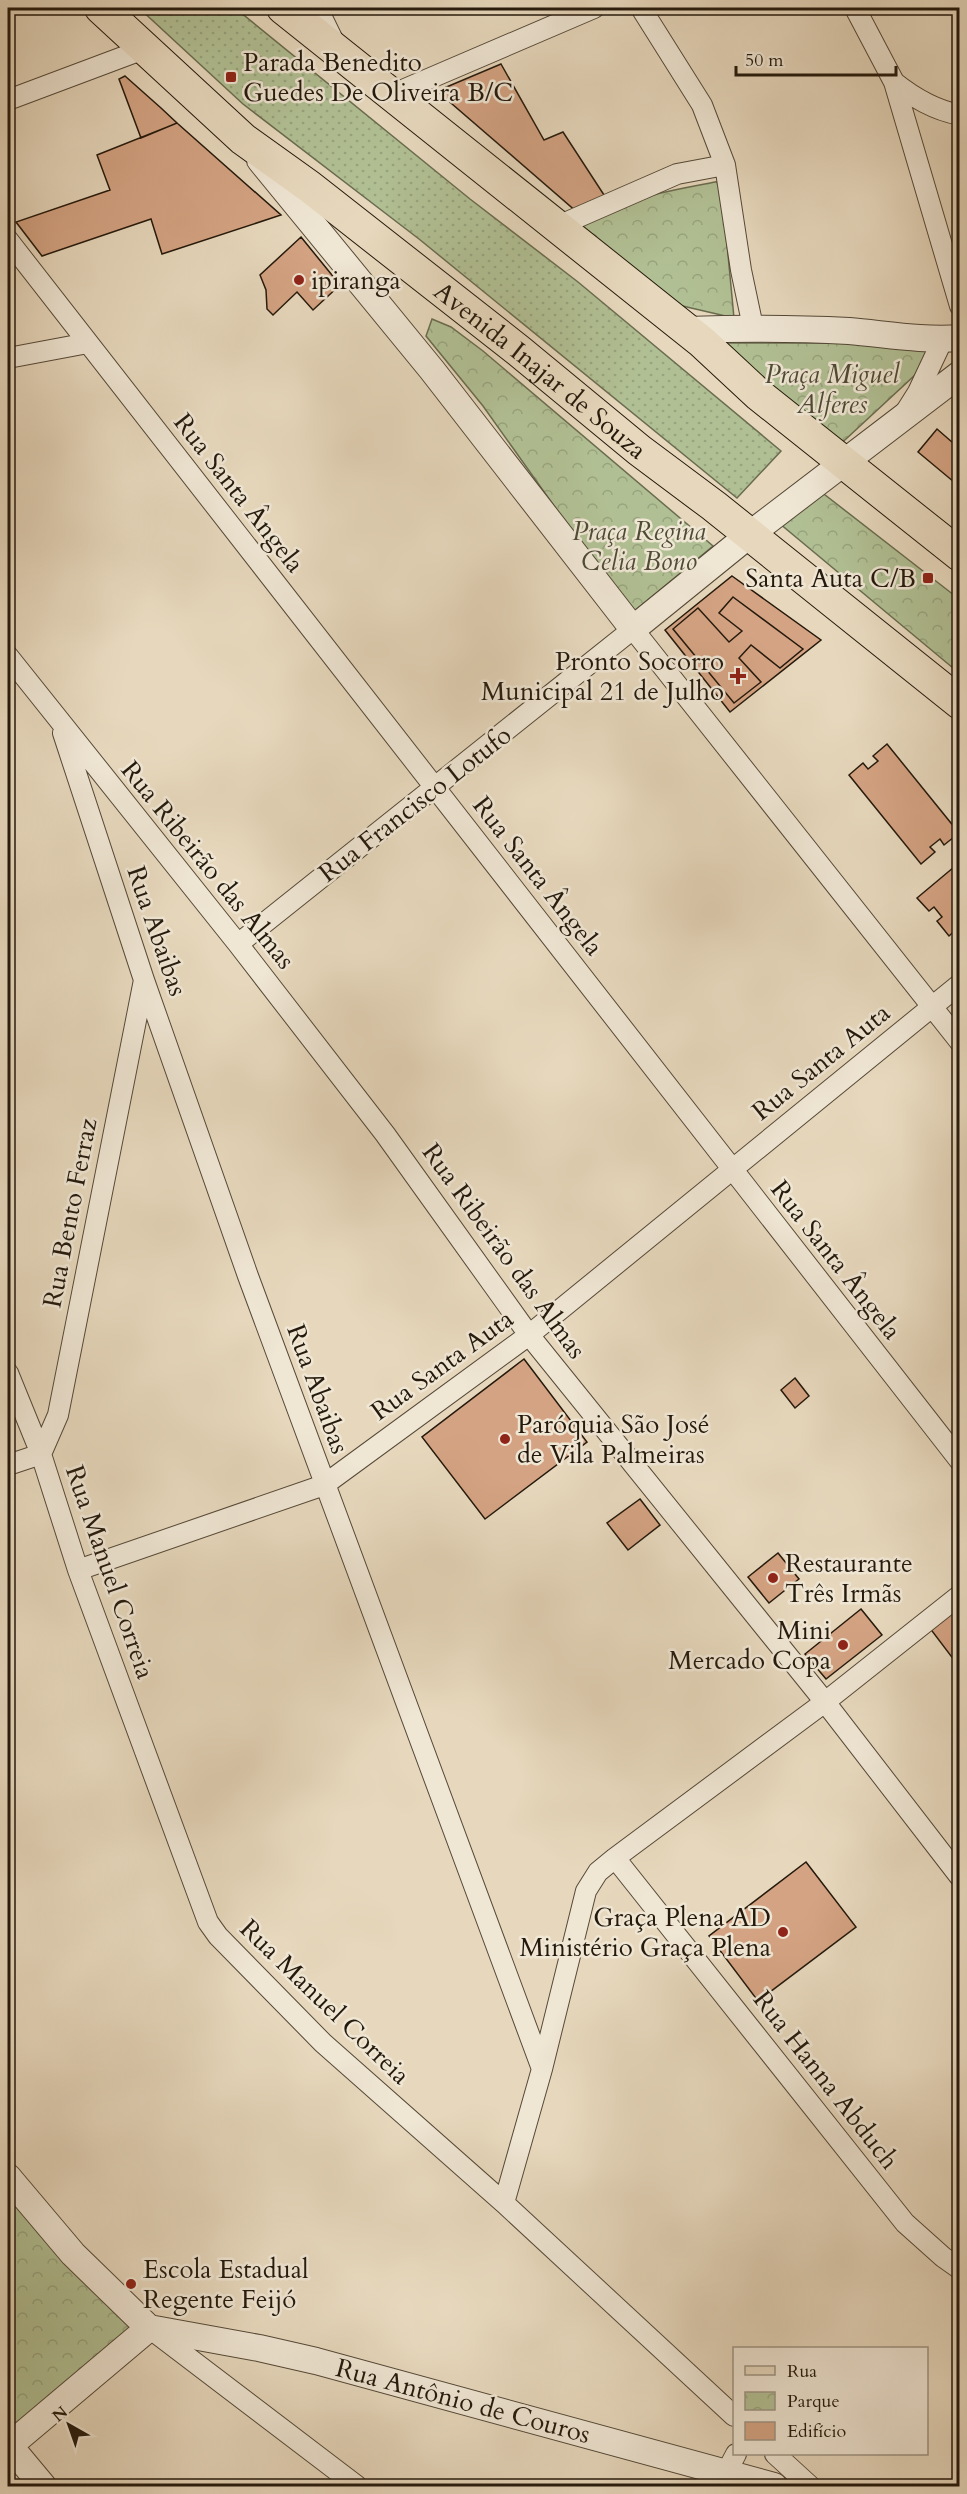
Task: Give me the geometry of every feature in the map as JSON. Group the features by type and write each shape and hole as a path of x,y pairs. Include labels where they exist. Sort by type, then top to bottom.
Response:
{"main road":[{"name":"Avenida Inajar de Souza","path":"101,8 243,139 310,187 450,296 639,450 960,703"},
{"path":"283,8 558,226 686,330 759,395 960,555"}],"street":[{"path":"314,8 335,50"},
{"path":"391,95 594,8"},
{"path":"641,8 702,105 725,165 741,270 753,327"},
{"path":"855,8 894,82 960,306"},
{"path":"8,100 144,49"},
{"path":"894,82 915,99 947,113 960,115"},
{"path":"243,139 432,370 633,629 960,1042"},
{"path":"558,226 676,174 725,165"},
{"name":"Rua Santa Ângela","path":"8,240 960,1461"},
{"path":"686,330 753,327 951,339 900,421"},
{"path":"8,358 88,343"},
{"name":"Rua Francisco Lotufo","path":"238,944 749,535 960,374"},
{"name":"Rua Ribeirão das Almas","path":"8,656 238,944 385,1134 529,1335 825,1702 960,1877"},
{"name":"Rua Abaibas","path":"59,722 144,980 324,1485 542,2069"},
{"name":"Rua Bento Ferraz","path":"41,1454 58,1414 144,980"},
{"name":"Rua Santa Auta","path":"78,1570 324,1485 529,1335 960,984"},
{"name":"Rua Manuel Correia","path":"8,1373 41,1454 78,1570 208,1922 218,1936 323,2043 504,2203 733,2414"},
{"path":"8,1465 41,1454"},
{"path":"504,2203 542,2069 586,1891 598,1872 825,1702 960,1595"},
{"name":"Rua Hanna Abduch","path":"615,1858 905,2223 943,2258 960,2269"},
{"path":"8,2177 73,2254 149,2328 357,2487"},
{"path":"44,2487 8,2445 149,2328"},
{"name":"Rua Antônio de Couros","path":"149,2328 316,2361 731,2463 774,2487"},
{"path":"776,2455 810,2487"}],"green space":[{"path":"139,8 235,8 470,199 578,282 781,451 737,498 419,239 243,104"},
{"path":"721,181 734,318 657,300 573,231 626,203"},
{"name":"Praça Regina Celia Bono","path":"432,319 451,327 483,351 713,546 631,614 483,406 426,336"},
{"name":"Praça Miguel Alferes","path":"707,343 842,343 931,349 915,375 833,451"},
{"path":"820,491 959,599 959,673 779,523"},
{"path":"8,2177 149,2328 8,2444"}],"building":[{"path":"501,64 544,140 563,132 606,198 577,212 437,91"},
{"path":"125,76 177,123 141,138 119,79"},
{"path":"177,123 281,215 162,254 151,219 42,256 16,222 110,190 97,155"},
{"name":"ipiranga","path":"301,237 340,285 313,310 297,292 273,315 267,309 266,290 260,275"},
{"path":"937,429 960,449 960,487 918,452"},
{"name":"Pronto Socorro Municipal 21 de Julho","path":"732,576 821,640 730,712 665,630"},
{"path":"733,597 803,649 780,668 751,645 739,658 761,682 734,703 673,629 698,608 729,642 742,631 719,613"},
{"path":"887,744 959,833 944,845 940,839 930,847 935,852 921,864 849,775 863,763 868,769 878,761 873,756"},
{"path":"960,862 960,926 949,936 937,921 942,917 934,907 929,911 917,898"},
{"name":"Paróquia São José de Vila Palmeiras","path":"524,1359 587,1442 485,1519 422,1437"},
{"path":"795,1378 809,1396 795,1408 781,1390"},
{"path":"640,1499 660,1525 628,1550 607,1523"},
{"name":"Restaurante Três Irmãs","path":"778,1553 799,1579 769,1603 748,1577"},
{"path":"960,1603 960,1655 954,1660 929,1627"},
{"name":"Mini Mercado Copa","path":"861,1609 882,1635 826,1679 805,1654"},
{"name":"Graça Plena AD Ministério Graça Plena","path":"806,1862 856,1927 758,2001 709,1936"}],"place":[{"name":"Parada Benedito Guedes De Oliveira B/C","path":"231,77"},
{"name":"ipiranga","path":"299,280"},
{"name":"Santa Auta C/B","path":"928,578"},
{"name":"Pronto Socorro Municipal 21 de Julho","path":"738,676"},
{"name":"Paróquia São José de Vila Palmeiras","path":"505,1439"},
{"name":"Restaurante Três Irmãs","path":"773,1578"},
{"name":"Mini Mercado Copa","path":"843,1645"},
{"name":"Graça Plena AD Ministério Graça Plena","path":"783,1932"},
{"name":"Escola Estadual Regente Feijó","path":"131,2284"}]}
